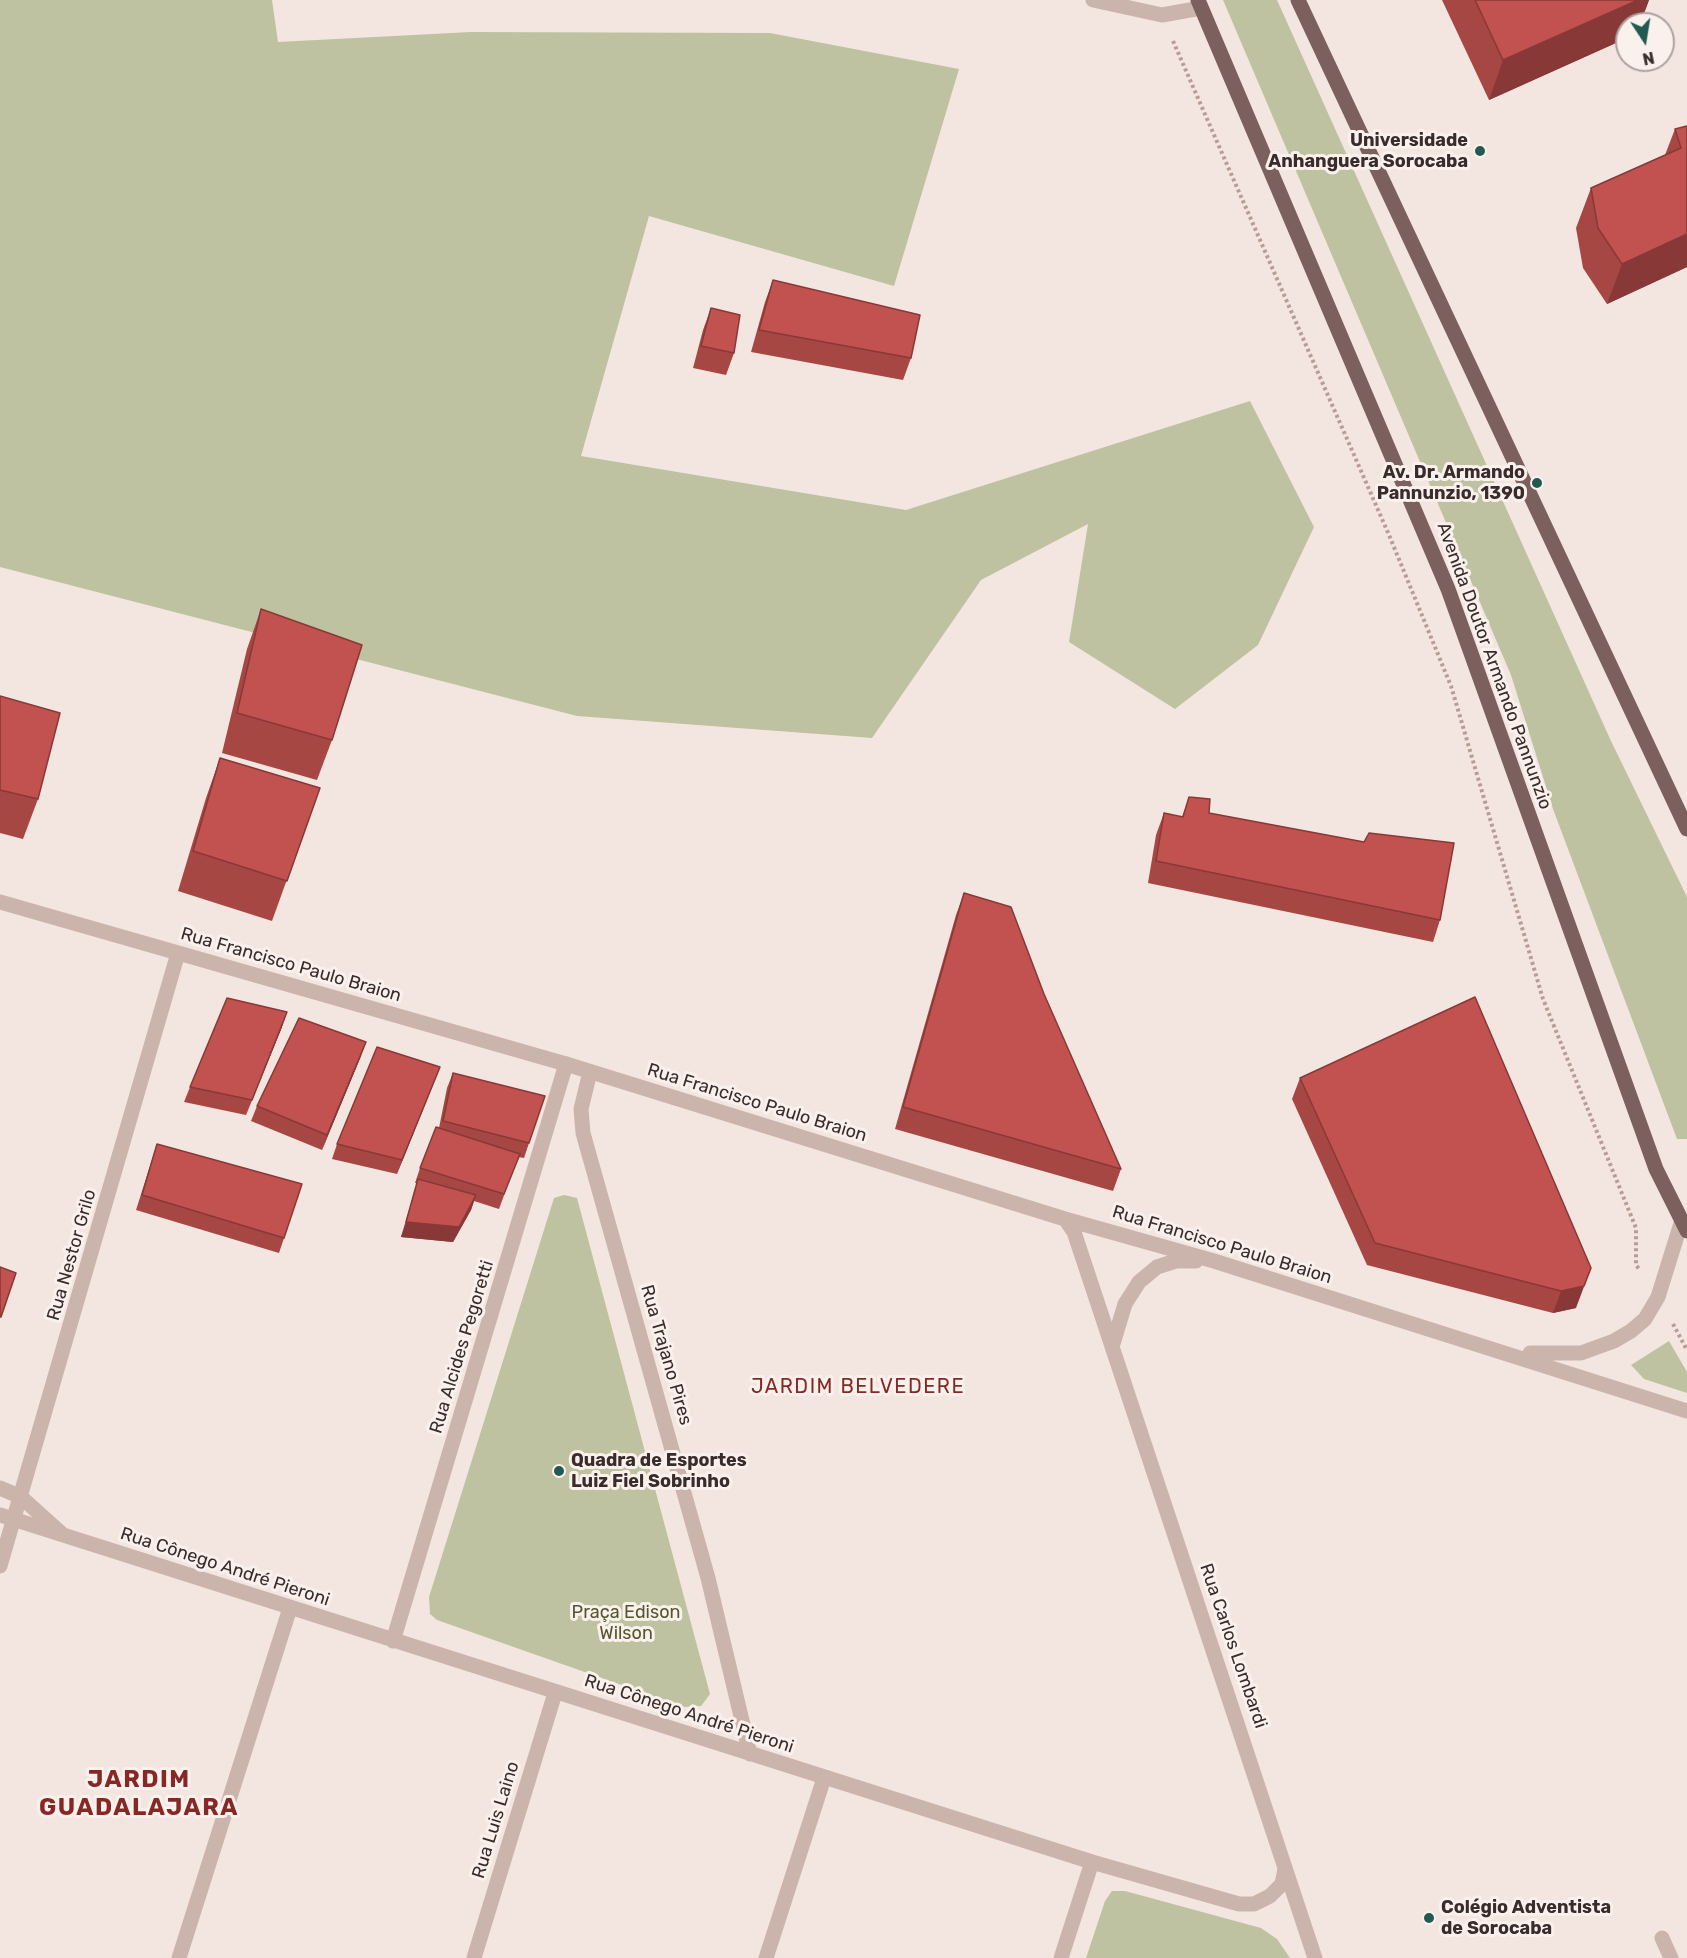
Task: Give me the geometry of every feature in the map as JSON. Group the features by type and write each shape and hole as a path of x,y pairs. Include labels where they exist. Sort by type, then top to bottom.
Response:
{"main road":[{"path":"1298,0 1683,809 1687,829"},
{"name":"Avenida Doutor Armando Pannunzio","path":"1199,4 1448,589 1656,1169 1685,1222"}],"street":[{"path":"1093,0 1162,15 1199,4"},
{"name":"Rua Francisco Paulo Braion","path":"0,902 566,1064 1065,1219 1214,1261 1687,1410"},
{"name":"Rua Nestor Grilo","path":"0,1566 7,1518 21,1497 178,953"},
{"name":"Rua Alcides Pegoretti","path":"393,1641 566,1064"},
{"name":"Rua Trajano Pires","path":"590,1072 581,1109 583,1133 708,1578 750,1754"},
{"name":"Rua Carlos Lombardi","path":"1065,1219 1074,1232 1315,1958"},
{"name":"Rua Francisco Paulo Braion","path":"1500,1350 1551,1355 1581,1353 1614,1341 1631,1331 1645,1319 1658,1297 1685,1222"},
{"path":"1112,1347 1125,1305 1139,1282 1157,1267 1176,1261 1214,1261"},
{"name":"Rua Cônego André Pieroni","path":"0,1488 21,1497 65,1537"},
{"name":"Rua Cônego André Pieroni","path":"7,1518 1092,1862 1239,1904 1254,1904 1270,1896 1282,1884 1285,1869"},
{"path":"179,1958 290,1608"},
{"name":"Rua Luis Laino","path":"474,1958 555,1693"},
{"path":"766,1958 824,1778"},
{"path":"1061,1958 1092,1862"},
{"path":"1662,1938 1671,1958"}],"path":[{"path":"1162,15 1389,535 1450,686 1544,999 1636,1227 1636,1265 1658,1297 1687,1350"}],"green space":[{"path":"0,0 272,0 278,42 471,32 770,33 959,69 894,286 649,216 581,456 906,510 1250,401 1314,527 1258,645 1175,709 1069,642 1088,524 981,580 872,738 577,716 0,567"},
{"path":"1223,0 1277,0 1611,741 1687,897 1687,1139 1677,1139 1553,809 1511,675"},
{"name":"Praça Edison Wilson","path":"564,1195 577,1198 710,1694 701,1706 684,1707 437,1620 430,1614 429,1597 554,1198"},
{"path":"1669,1341 1687,1372 1687,1393 1644,1379 1631,1365"},
{"path":"1112,1891 1125,1891 1261,1928 1277,1939 1290,1958 1086,1958 1105,1901"}],"building":[{"path":"1475,0 1638,0 1503,60"},
{"path":"1687,126 1687,234 1622,264 1598,228 1591,188 1681,148 1675,129"},
{"path":"773,280 920,315 911,358 759,330"},
{"path":"711,308 740,315 734,353 701,346"},
{"path":"261,609 362,645 332,740 237,713"},
{"path":"0,696 60,713 38,799 0,790"},
{"path":"220,758 320,788 287,881 193,851"},
{"path":"1189,797 1210,799 1209,813 1364,842 1369,833 1454,843 1440,920 1156,861 1164,813 1183,817"},
{"path":"964,893 1011,907 1044,994 1121,1169 903,1107"},
{"path":"1475,997 1591,1268 1584,1286 1561,1291 1375,1243 1300,1078"},
{"path":"227,998 287,1012 252,1100 190,1087"},
{"path":"299,1018 366,1042 327,1135 257,1106"},
{"path":"377,1047 440,1067 402,1160 337,1144"},
{"path":"453,1073 545,1096 529,1143 443,1121"},
{"path":"436,1127 520,1154 504,1194 420,1168"},
{"path":"157,1144 302,1184 284,1238 142,1195"},
{"path":"418,1179 476,1195 459,1227 406,1222"},
{"path":"0,1267 16,1273 1,1317 0,1317"}],"place":[{"name":"Universidade Anhanguera Sorocaba","path":"1480,151"},
{"name":"Av. Dr. Armando Pannunzio, 1390","path":"1537,483"},
{"name":"Quadra de Esportes Luiz Fiel Sobrinho","path":"559,1471"},
{"name":"Colégio Adventista de Sorocaba","path":"1429,1918"}],"district":[{"name":"JARDIM BELVEDERE","path":"858,1387"},
{"name":"JARDIM GUADALAJARA","path":"139,1794"}]}
